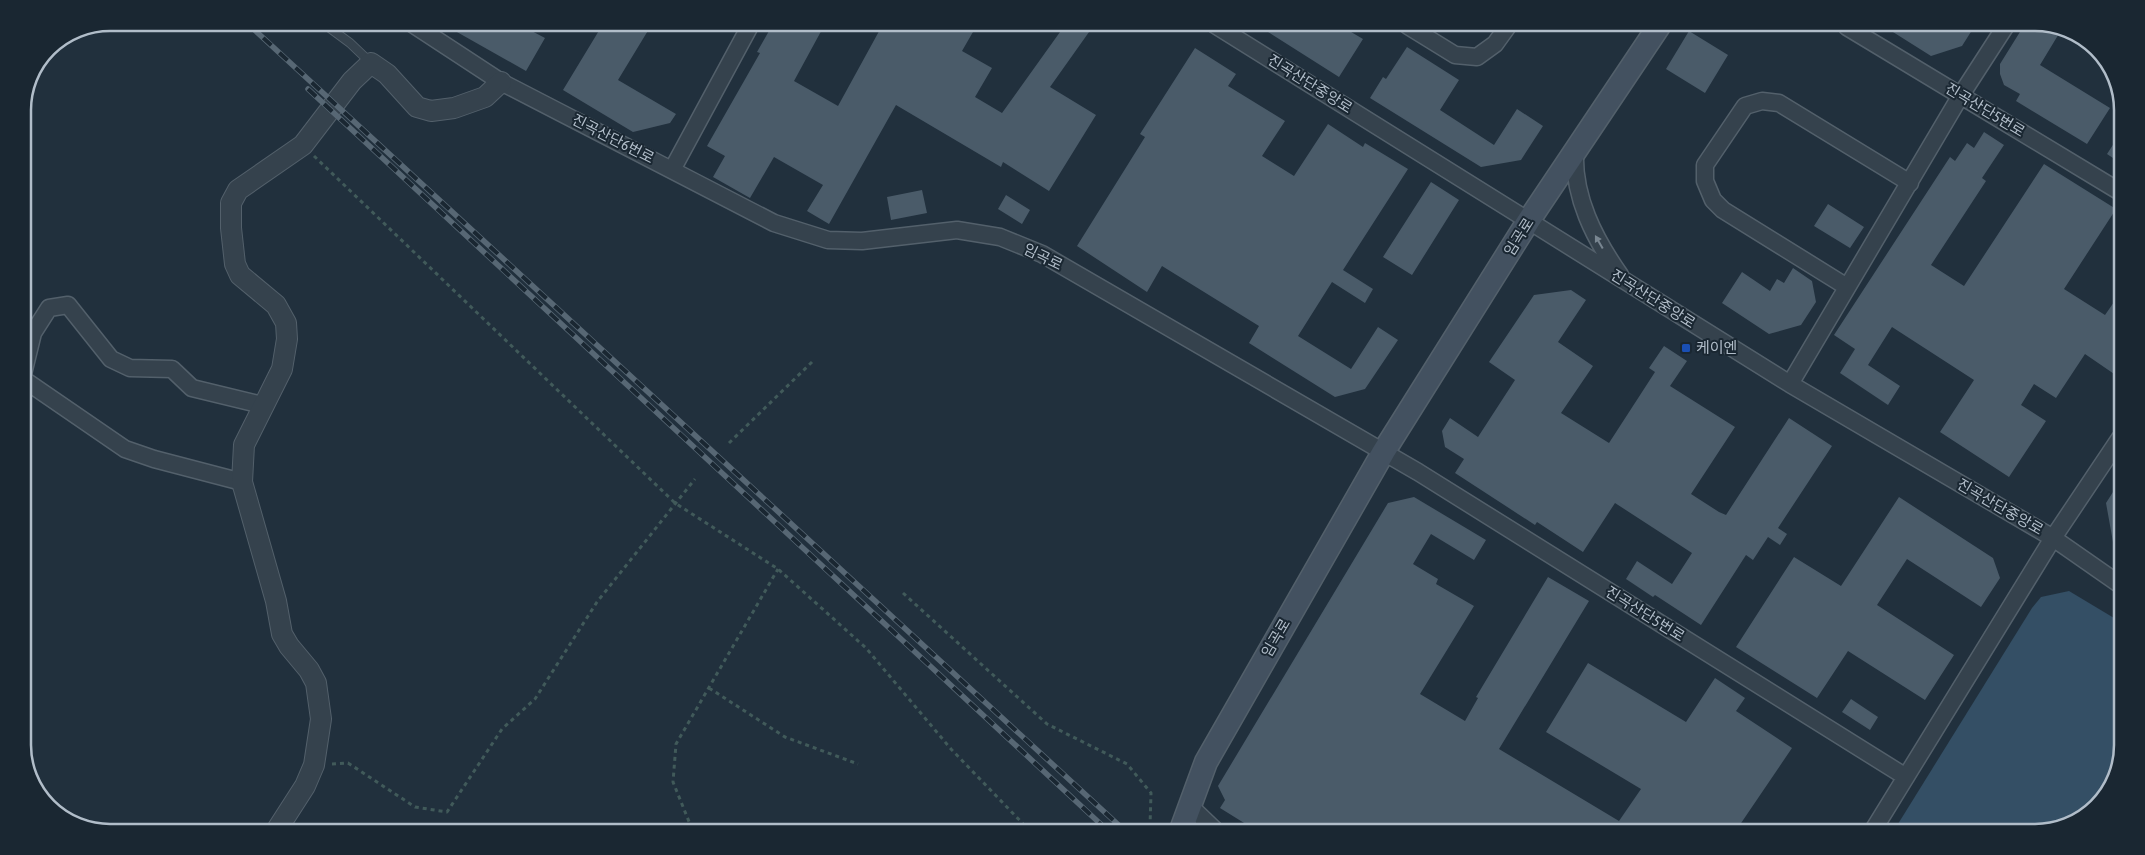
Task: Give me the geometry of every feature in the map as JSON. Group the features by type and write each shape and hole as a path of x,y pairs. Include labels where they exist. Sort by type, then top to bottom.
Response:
{"main road":[{"name":"임곡로","path":"1184,824 1206,762 1384,451 1529,220 1656,31"}],"street":[{"name":"진곡산단6번로","path":"423,31 501,82 672,170 747,31"},
{"name":"진곡산단중앙로","path":"1225,31 1790,384 2053,538 2114,581"},
{"path":"1416,31 1455,55 1477,57 1495,44 1504,31"},
{"name":"진곡산단5번로","path":"1854,31 2114,188"},
{"path":"1790,384 1961,95 2002,31"},
{"path":"281,824 305,786 314,765 321,719 316,683 309,670 289,646 282,634 276,600 242,482 244,446 262,405 282,369 288,339 286,323 276,305 240,275 235,264 230,228 231,203 238,190 303,145 352,81 371,63 387,74 417,107 431,112 454,108 485,97 501,82"},
{"path":"1848,287 1724,210 1712,200 1704,181 1705,165 1745,106 1762,101 1779,102 1910,183"},
{"path":"1575,151 1575,172 1589,224 1626,283"},
{"name":"임곡로","path":"672,170 774,224 828,240 862,241 957,230 1000,237 1042,254 1384,451"},
{"path":"31,341 33,333 49,308 68,305 111,359 130,368 172,369 192,388 262,405"},
{"path":"31,384 125,449 154,460 242,482"},
{"path":"1877,824 2053,538 2114,447"},
{"name":"진곡산단5번로","path":"1384,451 1906,777"},
{"path":"1191,807 1209,824"}],"lane":[{"path":"333,31 350,43 371,63"}],"path":[{"path":"303,145 675,503 778,569 866,648 951,749 1023,824"},
{"path":"729,443 813,361"},
{"path":"314,765 348,763 415,806 446,812 502,729 535,699 597,602 695,479"},
{"path":"690,824 673,782 676,744 778,569"},
{"path":"902,593 1047,724 1127,764 1151,793 1150,824"},
{"path":"709,688 785,737 858,764"}],"water":[{"path":"2069,591 2114,618 2114,744 2110,770 2103,784 2091,801 2079,810 2070,816 2050,822 2034,824 1898,824 2032,608 2041,597"}],"building":[{"path":"455,31 532,31 545,38 526,71"},
{"path":"599,31 648,31 618,80 676,114 670,123 633,132 563,90"},
{"path":"769,31 821,31 794,81 838,106 879,31 974,31 962,51 992,68 975,97 1002,113 1061,31 1090,31 1050,87 1096,115 1049,191 1003,162 1001,167 896,105 829,224 807,211 823,185 774,157 750,198 713,177 725,156 707,146 760,53 757,52"},
{"path":"1266,31 1349,31 1363,39 1339,77"},
{"path":"1689,31 1728,55 1705,93 1666,69"},
{"path":"1891,31 1971,31 1962,46 1931,56"},
{"path":"2021,31 2058,35 2040,65 2110,108 2087,144 2016,101 2020,94 2004,85 2000,74 2000,64"},
{"path":"1407,47 1459,80 1440,110 1494,145 1517,109 1543,126 1521,160 1481,167 1370,98 1383,77 1386,79"},
{"path":"1195,48 1236,74 1228,86 1285,121 1262,156 1294,176 1328,124 1363,147 1365,143 1408,169 1343,270 1373,289 1365,303 1332,282 1298,336 1351,369 1378,327 1398,340 1365,389 1335,397 1249,343 1259,326 1162,266 1147,292 1077,246 1145,137 1140,134"},
{"path":"1984,132 2004,145 1982,178 1986,181 1931,265 1964,286 2044,164 2114,208 2114,212 2064,289 2105,315 2114,302 2114,374 2085,354 2056,398 2034,384 2021,405 2046,421 2009,477 1940,432 1974,380 1892,327 1868,365 1900,386 1888,405 1840,373 1855,349 1834,335 1950,157 1955,161 1967,143 1974,148"},
{"path":"2114,143 2114,159 2107,154"},
{"path":"1431,182 1459,200 1412,275 1383,257"},
{"path":"922,190 927,213 891,220 887,197"},
{"path":"1006,195 1030,210 1022,224 998,209"},
{"path":"1828,204 1864,227 1850,248 1814,226"},
{"path":"1793,268 1812,281 1816,302 1801,325 1769,334 1722,303 1742,272 1770,291 1777,279 1784,283"},
{"path":"1571,290 1586,300 1558,342 1593,366 1561,413 1609,443 1655,372 1649,368 1664,346 1687,361 1670,386 1735,427 1691,494 1719,512 1726,515 1789,418 1832,446 1778,528 1787,534 1780,545 1768,537 1753,560 1746,555 1701,625 1655,595 1653,597 1626,579 1637,561 1672,584 1692,553 1615,503 1583,552 1537,522 1535,525 1455,473 1464,459 1445,447 1442,431 1450,418 1478,437 1515,380 1489,362 1534,295"},
{"path":"2114,490 2114,542 2113,542 2106,503"},
{"path":"1414,497 1486,540 1474,560 1431,534 1413,564 1438,579 1436,584 1474,606 1420,694 1465,721 1478,698 1476,697 1548,577 1589,601 1499,749 1619,821 1641,789 1546,732 1588,663 1686,722 1715,678 1745,698 1736,711 1792,748 1740,824 1246,824 1220,808 1225,800 1218,786 1388,503"},
{"path":"1899,497 1993,558 2000,578 1981,607 1907,559 1877,605 1954,655 1925,700 1848,651 1817,698 1736,647 1794,557 1841,586"},
{"path":"1851,699 1878,717 1870,730 1842,712"}],"railway":[{"path":"256,31 1117,824"},
{"path":"308,89 1101,824"}],"place":[{"name":"케이엔","path":"1686,348"}]}
